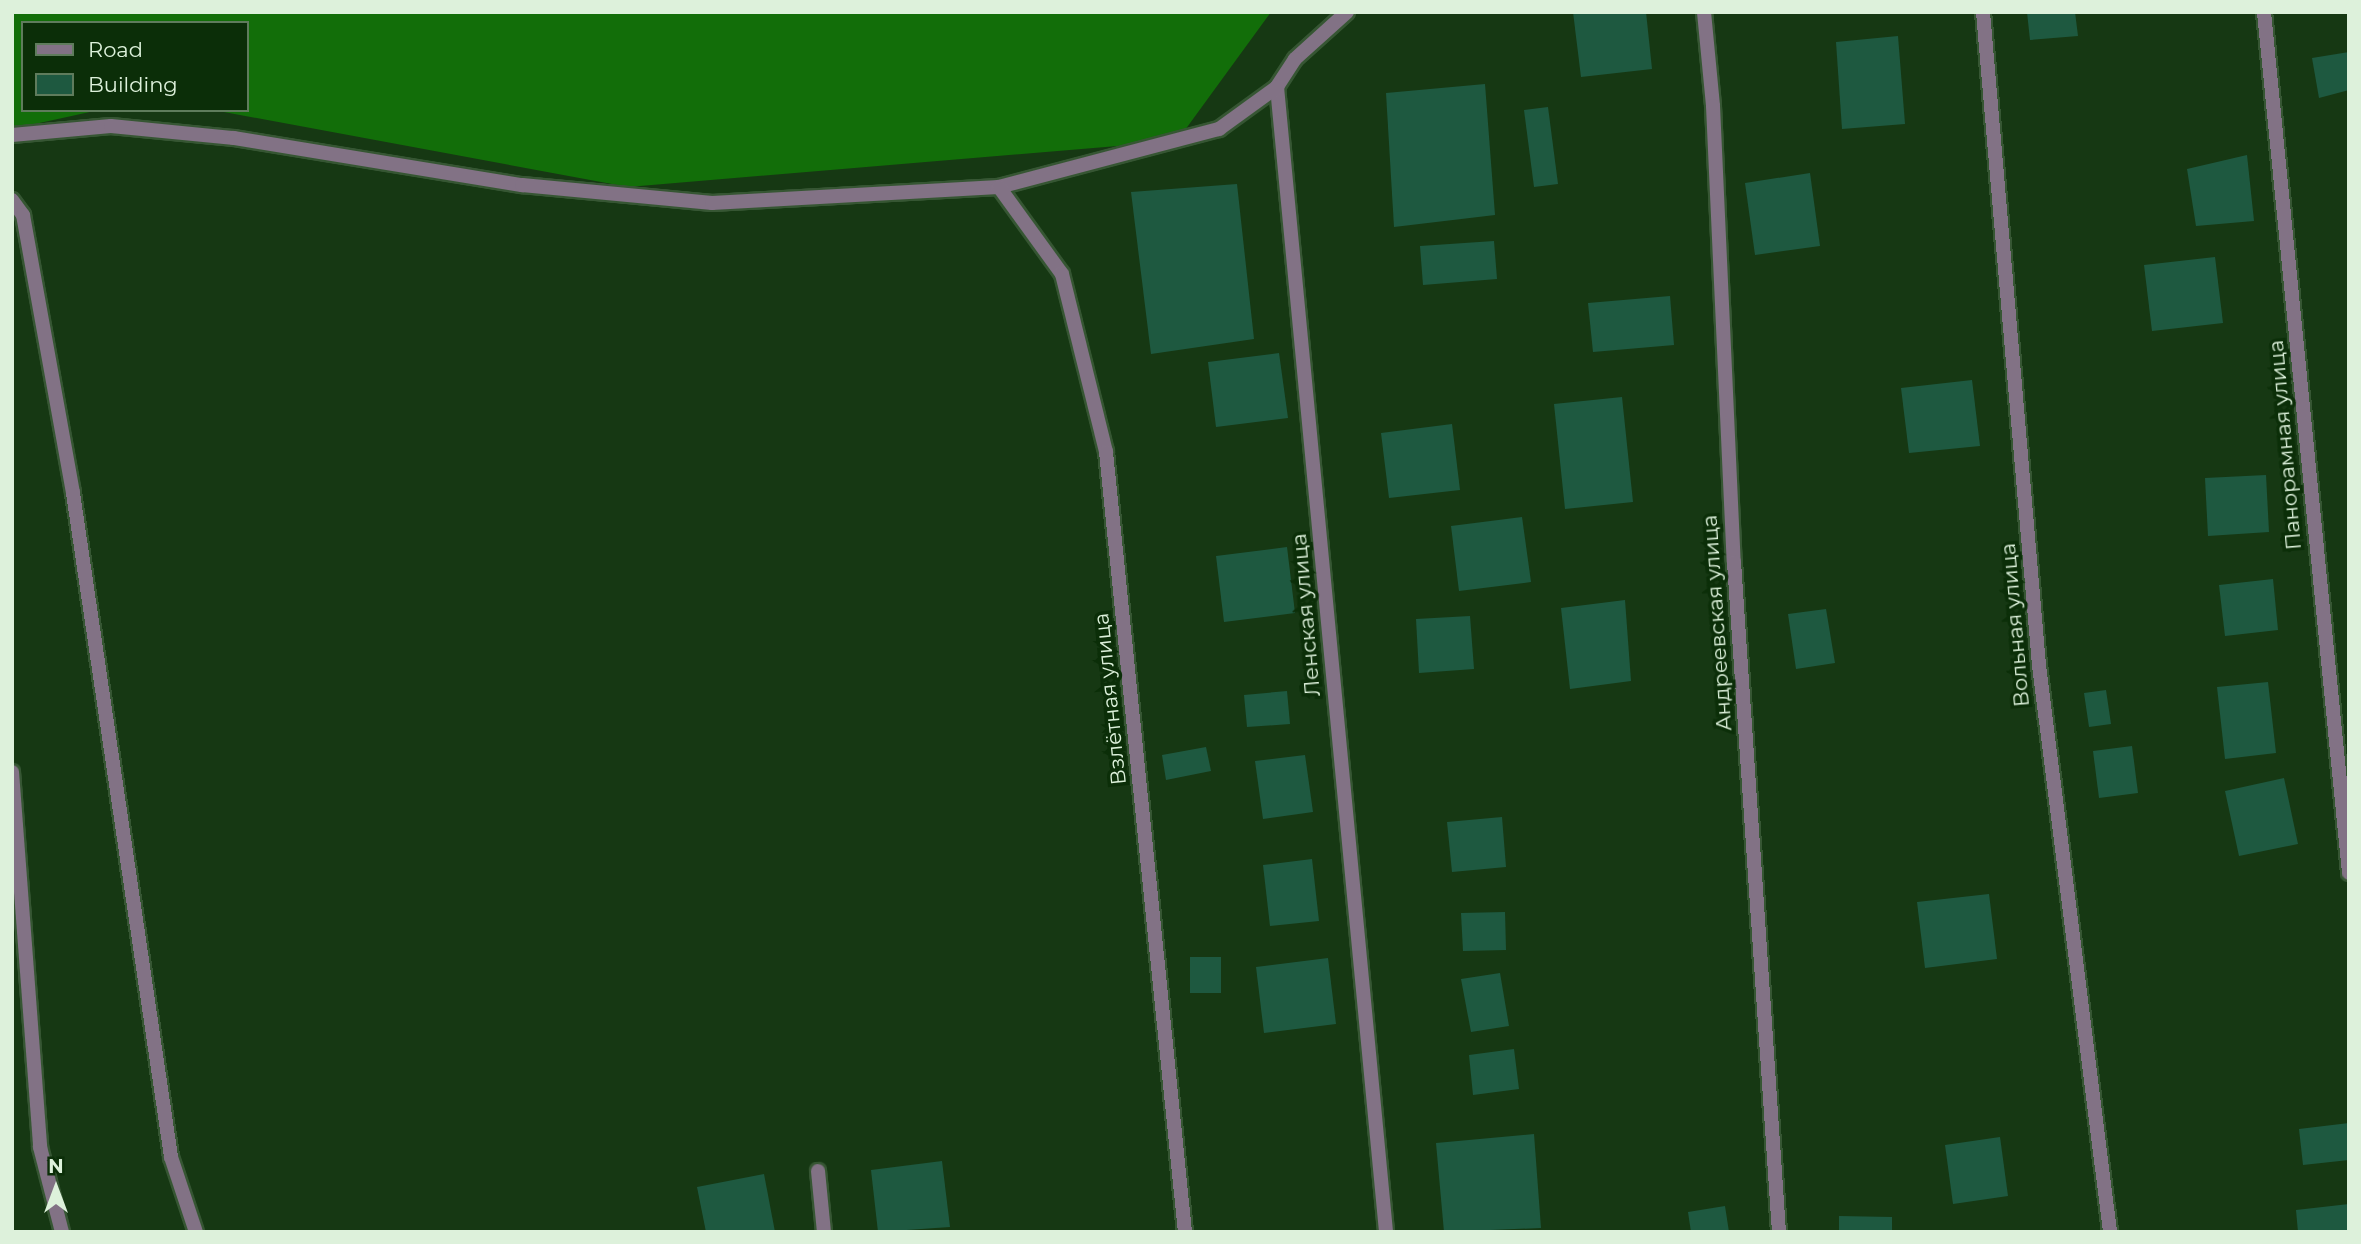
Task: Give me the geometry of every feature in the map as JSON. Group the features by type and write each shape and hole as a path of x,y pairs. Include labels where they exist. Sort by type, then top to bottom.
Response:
{"street":[{"name":"Андреевская улица","path":"1703,12 1713,106 1734,562 1779,1232"},
{"name":"Вольная улица","path":"1983,12 2039,665 2110,1232"},
{"name":"Панорамная улица","path":"2264,12 2349,873"},
{"path":"12,135 111,126 234,138 522,185 712,203 999,187 1219,128 1277,87 1296,59 1343,15"},
{"name":"Ленская улица","path":"1277,87 1386,1232"},
{"name":"Взлётная улица","path":"999,187 1062,274 1106,452 1185,1232"},
{"path":"12,200 23,215 73,493 171,1157 195,1232"},
{"path":"12,772 40,1147 62,1232"},
{"path":"818,1171 824,1232"}],"green space":[{"path":"12,12 1271,12 1177,141 628,187 224,112 248,112 248,21 21,21 21,112 90,112 12,129"}],"building":[{"path":"1573,12 1646,12 1652,69 1581,77"},
{"path":"2027,12 2075,12 2078,36 2030,40"},
{"path":"1898,36 1905,124 1842,129 1836,42"},
{"path":"2349,52 2349,90 2319,98 2312,58"},
{"path":"1485,84 1495,215 1394,227 1386,93"},
{"path":"1548,107 1558,184 1534,187 1524,110"},
{"path":"2247,155 2254,221 2196,226 2187,169"},
{"path":"1810,173 1820,246 1755,255 1745,183"},
{"path":"1237,184 1254,339 1151,354 1131,192"},
{"path":"1494,241 1497,279 1423,285 1420,246"},
{"path":"2215,257 2223,323 2152,331 2144,265"},
{"path":"1670,296 1674,345 1593,352 1588,303"},
{"path":"1279,353 1288,418 1216,427 1208,362"},
{"path":"1972,380 1980,446 1909,453 1901,388"},
{"path":"1622,397 1633,502 1565,509 1554,404"},
{"path":"1452,424 1460,490 1389,498 1381,433"},
{"path":"2266,475 2269,532 2208,536 2205,478"},
{"path":"1522,517 1531,582 1459,591 1451,526"},
{"path":"1287,547 1295,613 1224,622 1216,556"},
{"path":"2273,579 2278,630 2225,636 2219,585"},
{"path":"1625,600 1631,681 1570,689 1561,608"},
{"path":"1826,609 1835,663 1796,669 1788,614"},
{"path":"1470,616 1474,669 1419,673 1416,619"},
{"path":"2268,682 2276,753 2225,759 2217,687"},
{"path":"2106,690 2111,724 2089,727 2084,693"},
{"path":"1287,691 1290,724 1247,727 1244,695"},
{"path":"2132,746 2138,793 2099,798 2093,751"},
{"path":"1206,747 1211,771 1166,780 1162,755"},
{"path":"1305,755 1313,812 1263,819 1255,761"},
{"path":"2284,778 2298,844 2239,856 2225,791"},
{"path":"1502,817 1506,867 1452,872 1447,822"},
{"path":"1312,859 1319,921 1270,926 1263,865"},
{"path":"1989,894 1997,959 1925,968 1917,902"},
{"path":"1505,912 1506,950 1463,951 1461,913"},
{"path":"1190,957 1221,957 1221,993 1190,993"},
{"path":"1328,958 1336,1024 1264,1033 1256,967"},
{"path":"1500,973 1509,1026 1471,1032 1461,979"},
{"path":"1514,1049 1519,1089 1473,1095 1469,1055"},
{"path":"2349,1123 2349,1160 2303,1165 2299,1129"},
{"path":"1534,1134 1541,1228 1444,1232 1436,1143"},
{"path":"2000,1137 2008,1196 1953,1204 1945,1145"},
{"path":"942,1161 950,1227 878,1232 871,1170"},
{"path":"764,1174 775,1232 706,1232 697,1187"},
{"path":"2349,1204 2349,1232 2298,1232 2296,1210"},
{"path":"1725,1206 1729,1232 1691,1232 1688,1212"},
{"path":"1839,1216 1892,1217 1892,1232 1839,1232"}]}
